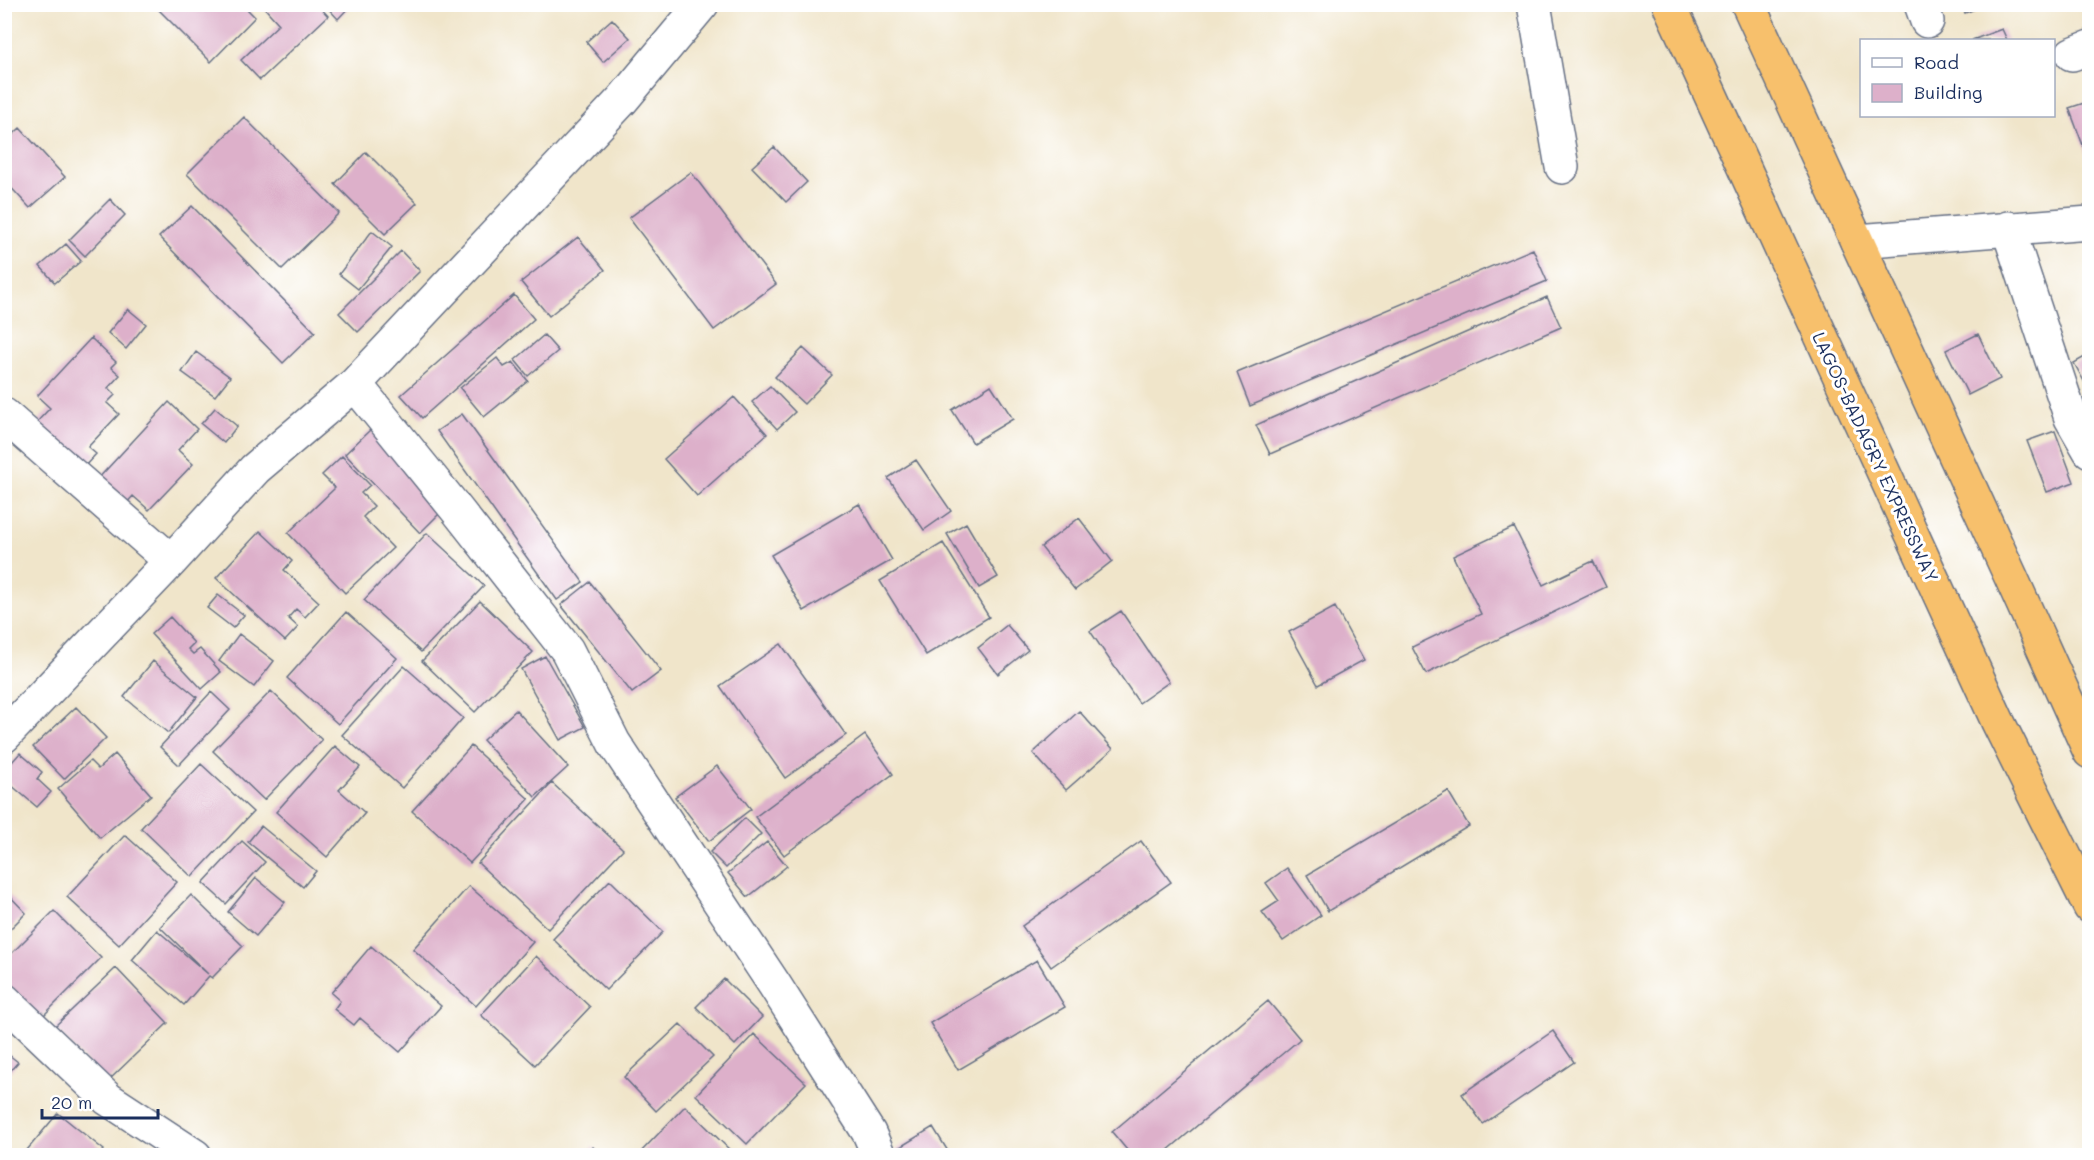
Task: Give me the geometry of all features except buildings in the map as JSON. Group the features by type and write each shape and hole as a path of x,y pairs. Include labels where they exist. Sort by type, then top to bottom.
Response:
{"highway":[{"name":"LAGOS-BADAGRY EXPRESSWAY","path":"1669,4 1998,722 2090,907"},
{"path":"1748,4 2090,752"}],"street":[{"path":"4,736 171,561 255,469 355,384 622,100 702,4"},
{"path":"1534,4 1562,167"},
{"path":"1857,241 2090,223"},
{"path":"2008,228 2071,418 2090,451"},
{"path":"355,384 458,510 567,650 614,743 792,1012 868,1133 879,1155"},
{"path":"4,415 171,561"},
{"path":"4,1000 108,1099 195,1155"}]}
